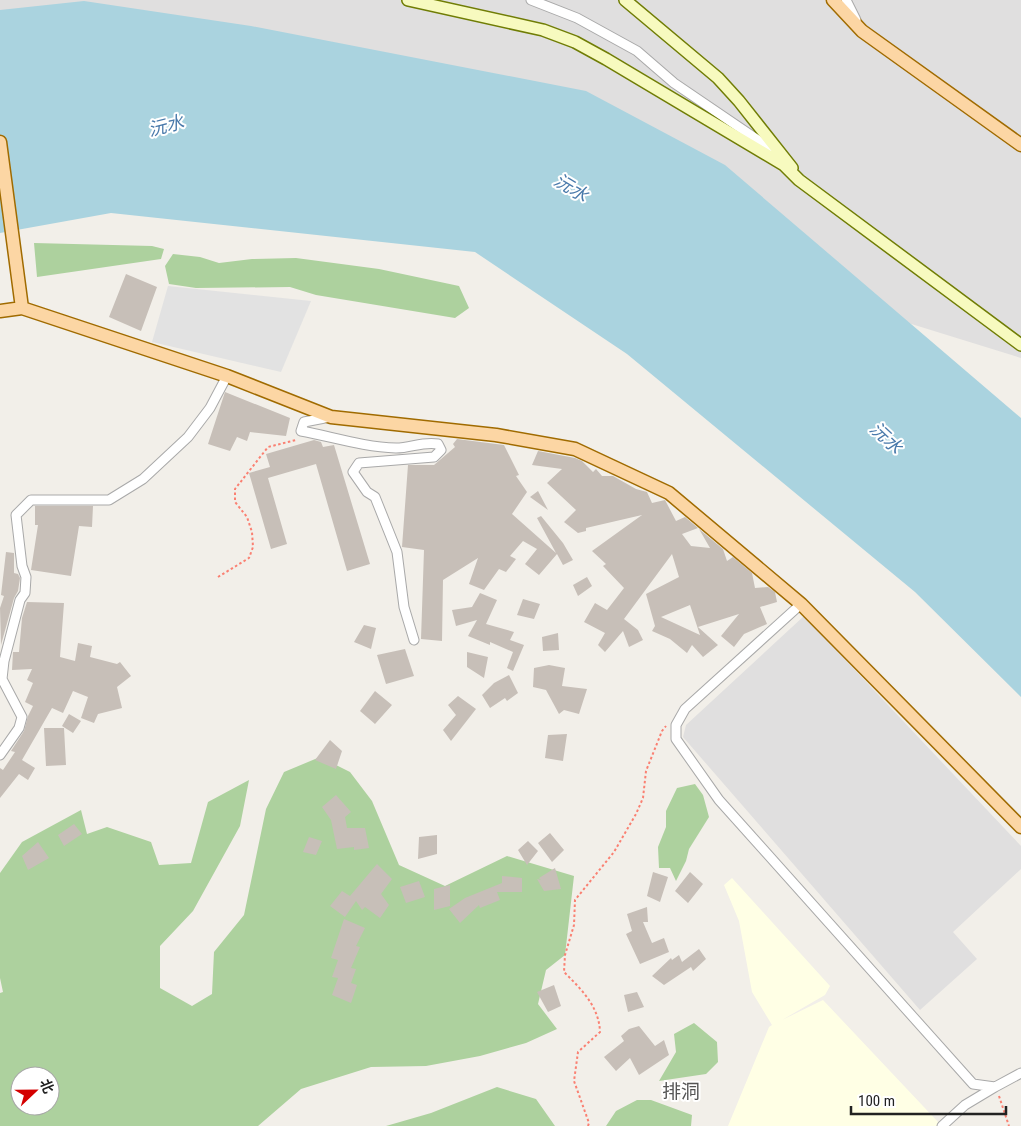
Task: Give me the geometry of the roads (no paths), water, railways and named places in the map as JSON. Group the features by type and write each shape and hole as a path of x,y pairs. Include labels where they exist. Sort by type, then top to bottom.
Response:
{"main road":[{"path":"833,0 862,31 1021,145"},
{"path":"0,142 22,308"},
{"path":"0,311 22,308 227,376 331,417 496,435 574,449 669,493 801,604 1021,827"}],"street":[{"path":"408,0 543,30 575,42 606,59 770,157 1021,345"},
{"path":"531,0 577,18 637,51 674,83 786,159"},
{"path":"624,0 718,78 786,159 799,180"},
{"path":"846,0 862,31"},
{"path":"0,755 19,728 22,717 2,679 4,661 20,600 26,593 26,577 22,566 16,515 31,500 109,500 143,479 188,437 210,408 227,376"},
{"path":"331,417 304,422 301,431 370,446 399,448 426,441 438,444 441,450 434,457 359,463 353,472 367,492 375,497 397,552 404,607 414,640"},
{"path":"801,604 685,709 676,725 676,739 719,800 973,1084 995,1087"},
{"path":"942,1126 965,1105 1021,1073"}],"water":[{"name":"沅水","path":"84,1 251,26 586,91 725,165 1021,418 1021,697 915,592 627,354 475,252 111,213 0,233 0,10"}],"district":[{"name":"排洞","path":"681,1091"}]}
